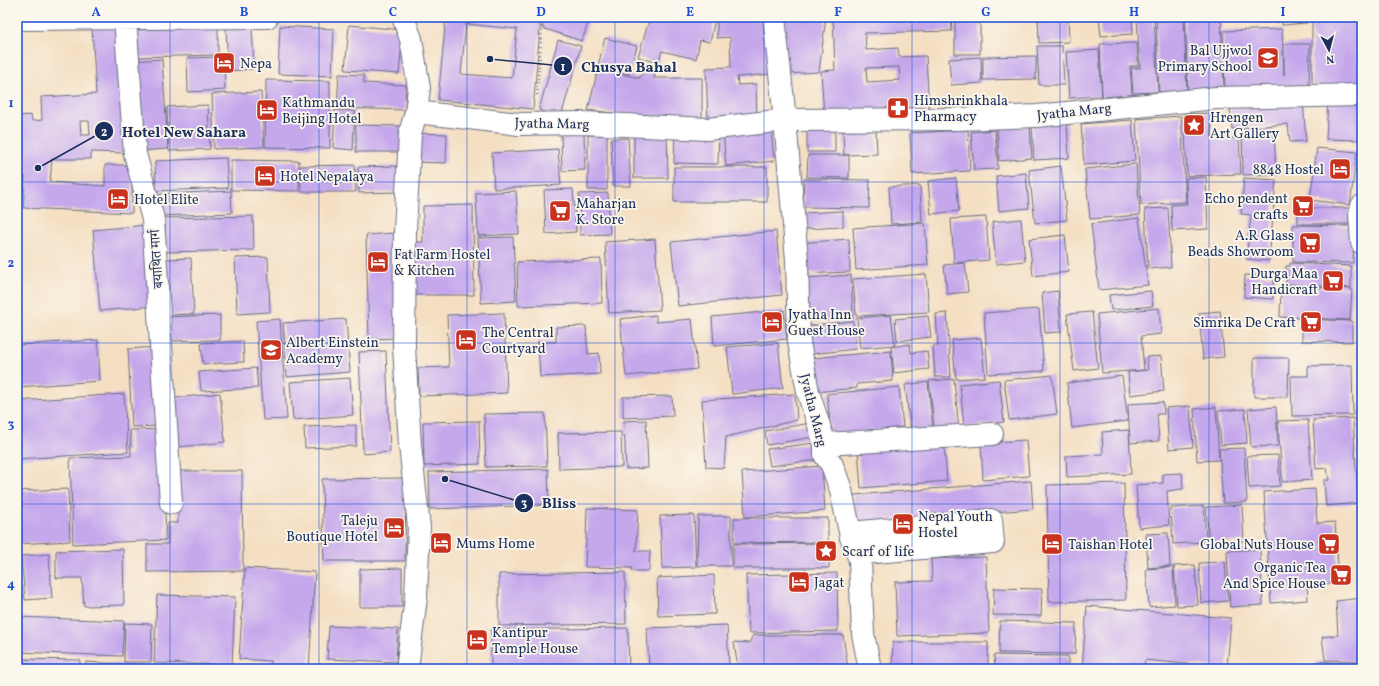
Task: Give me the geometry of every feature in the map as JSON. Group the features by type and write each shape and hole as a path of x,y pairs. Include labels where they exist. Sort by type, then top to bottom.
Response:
{"street":[{"path":"17,19 260,17"},
{"path":"403,17 411,39 419,88 416,112 410,134 405,231 404,348 410,445 419,527 416,597 407,669"},
{"name":"Jyatha Marg","path":"774,17 785,120 797,260 799,342 808,392 825,444 825,455 832,465 841,490 860,560 863,634 870,669"},
{"name":"बयाथित मार्ग","path":"125,18 135,154 153,219 171,503"},
{"name":"Jyatha Marg","path":"416,112 519,124 584,123 707,129 785,120 957,119 1037,116 1216,98 1362,95"},
{"path":"1362,206 1360,215 1362,243"},
{"path":"825,444 992,434"},
{"path":"991,520 993,542 863,553 855,539 861,532 991,520"}],"path":[{"path":"535,124 544,17"}],"building":[{"path":"446,17 541,17 533,109 438,100","holes":["466,24 517,29 512,78 461,74"]},
{"path":"546,17 590,17 582,41 542,28"},
{"path":"650,17 703,17 715,19 710,42 700,40 696,59 662,51 658,63 638,57"},
{"path":"717,17 769,17 773,74 737,77 738,85 756,84 757,119 708,121 706,68 731,67 730,37 717,38"},
{"path":"783,17 826,17 819,72 787,74"},
{"path":"833,17 951,17 952,31 865,33 866,50 898,48 899,57 926,56 929,110 824,116 821,71 835,70","holes":["899,67 900,80 867,82 866,68"]},
{"path":"955,17 980,17 980,54 955,54"},
{"path":"1038,17 1068,17 1069,42 1039,43"},
{"path":"1099,17 1132,17 1133,34 1101,36"},
{"path":"1137,17 1154,17 1158,92 1133,93 1131,68 1140,68"},
{"path":"1156,17 1184,17 1187,91 1159,92"},
{"path":"1185,17 1221,17 1224,89 1188,91"},
{"path":"1253,17 1279,17 1279,22 1253,23"},
{"path":"1282,17 1307,17 1307,23 1282,25"},
{"path":"1312,20 1362,20 1362,86 1312,86"},
{"path":"349,25 403,30 399,74 345,70"},
{"path":"121,26 127,153 91,152 91,159 52,159 50,182 105,186 105,165 132,165 132,213 23,208 25,176 17,176 17,116 31,115 32,121 42,120 41,97 96,94 92,28","holes":["80,121 89,121 90,135 81,135"]},
{"path":"252,26 254,69 228,71 226,28"},
{"path":"280,26 334,29 332,76 278,74"},
{"path":"218,27 218,55 136,57 136,30"},
{"path":"1282,29 1284,75 1284,44 1310,44 1309,86 1225,88 1223,31"},
{"path":"605,38 637,46 629,74 598,66"},
{"path":"558,40 581,46 561,117 539,110"},
{"path":"1137,43 1138,66 1130,66 1132,95 1102,97 1100,44"},
{"path":"1037,46 1062,46 1064,85 1039,85"},
{"path":"1099,50 1102,96 1069,98 1066,52"},
{"path":"1036,56 1036,79 983,80 983,57"},
{"path":"224,57 225,90 188,92 187,58"},
{"path":"981,57 982,83 951,85 949,59"},
{"path":"162,59 168,149 137,151 132,61"},
{"path":"644,68 655,71 654,78 702,78 702,118 652,118 588,110 598,69 640,78"},
{"path":"339,74 364,75 364,83 406,85 405,110 337,108"},
{"path":"266,80 330,81 330,148 265,147"},
{"path":"261,92 264,147 214,149 212,94"},
{"path":"1328,97 1362,99 1362,136 1359,136 1358,140 1326,139"},
{"path":"1303,101 1306,141 1290,142 1288,124 1232,129 1230,108"},
{"path":"208,105 210,149 169,151 167,107"},
{"path":"335,110 355,111 353,150 333,148"},
{"path":"1211,113 1212,139 1239,138 1241,174 1187,176 1184,114"},
{"path":"1181,116 1186,202 1141,205 1136,119"},
{"path":"1132,120 1135,161 1084,165 1081,124"},
{"path":"1067,123 1069,158 1034,160 1032,125"},
{"path":"356,125 401,126 401,152 356,152"},
{"path":"1030,126 1032,158 999,161 997,128"},
{"path":"771,127 774,161 726,166 723,131"},
{"path":"807,128 835,129 835,152 807,152"},
{"path":"1274,129 1276,174 1243,175 1242,130"},
{"path":"876,130 877,154 844,155 843,131"},
{"path":"968,130 970,171 912,174 910,133"},
{"path":"995,130 998,169 974,170 971,132"},
{"path":"634,131 667,131 668,178 634,178"},
{"path":"675,131 719,132 718,164 674,163"},
{"path":"561,132 584,132 585,170 562,171"},
{"path":"415,133 447,134 446,163 414,162"},
{"path":"588,135 607,135 607,190 588,190"},
{"path":"628,138 631,186 613,186 611,139"},
{"path":"1317,148 1357,152 1350,205 1310,200"},
{"path":"558,149 561,185 494,189 492,153"},
{"path":"808,155 849,155 849,178 807,177"},
{"path":"226,158 228,188 156,191 155,161"},
{"name":"Hotel Nepalaya","path":"231,160 299,161 299,191 231,190"},
{"path":"1136,164 1140,215 1090,219 1085,169"},
{"path":"355,165 356,192 301,192 300,166"},
{"path":"398,166 398,192 359,193 358,167"},
{"path":"1061,166 1067,220 1035,223 1029,170"},
{"path":"674,167 767,167 767,202 674,202"},
{"path":"1026,173 1029,208 999,211 996,176"},
{"path":"1206,177 1208,229 1172,231 1171,205 1187,204 1186,178"},
{"path":"956,178 959,211 931,214 928,181"},
{"path":"1244,178 1276,180 1269,261 1246,259 1251,215 1241,214"},
{"path":"804,179 870,180 869,208 803,207"},
{"path":"920,185 922,222 891,224 889,187"},
{"name":"Maharjan K. Store","path":"573,189 576,232 546,234 544,190"},
{"path":"231,191 232,213 161,216 160,194"},
{"path":"516,191 519,234 478,236 476,193"},
{"path":"608,193 610,234 580,235 579,194"},
{"path":"473,205 474,295 411,295 410,242 423,242 423,206"},
{"path":"1168,208 1171,267 1148,269 1145,209"},
{"path":"1298,208 1349,208 1349,224 1298,224"},
{"path":"843,211 843,227 804,229 803,213"},
{"path":"253,216 254,250 166,252 165,218"},
{"path":"986,217 989,260 954,263 951,219"},
{"path":"1139,218 1148,285 1099,290 1091,224"},
{"path":"1021,219 1025,261 996,264 992,222"},
{"path":"925,223 928,265 856,270 853,228"},
{"path":"146,225 153,306 100,311 93,230"},
{"path":"1293,225 1354,226 1353,263 1293,262"},
{"path":"776,231 782,295 678,306 671,242"},
{"path":"394,233 398,338 369,339 366,235"},
{"path":"1065,235 1069,272 1033,276 1029,239"},
{"path":"513,237 516,301 481,303 478,238"},
{"path":"655,239 660,310 609,313 605,242"},
{"path":"849,239 850,272 801,274 799,243"},
{"path":"268,257 270,312 237,314 235,258"},
{"path":"191,258 194,314 169,315 166,259"},
{"path":"601,259 602,303 518,306 517,262"},
{"path":"965,263 968,292 947,294 944,265"},
{"path":"1290,263 1351,266 1351,288 1286,284 1286,266 1290,266"},
{"path":"926,274 929,312 856,316 853,279"},
{"path":"851,275 853,319 806,321 804,278"},
{"path":"1245,275 1274,276 1273,299 1244,297"},
{"path":"1281,286 1352,289 1350,320 1280,317"},
{"path":"1058,291 1061,332 1045,333 1042,293"},
{"path":"1151,291 1153,306 1111,310 1109,295"},
{"path":"1159,308 1161,334 1141,336 1144,370 1102,373 1097,314"},
{"path":"1039,309 1044,371 988,374 984,313"},
{"path":"784,310 787,339 714,346 712,317"},
{"path":"1220,311 1224,357 1203,359 1199,313"},
{"path":"1092,312 1098,368 1074,371 1067,314"},
{"path":"504,313 507,393 419,396 418,368 449,367 447,315"},
{"path":"947,313 951,377 935,377 933,346 938,346 936,314"},
{"path":"220,315 220,340 162,341 162,317"},
{"path":"656,315 656,322 692,319 697,369 626,376 620,319"},
{"path":"891,315 895,345 860,348 857,318"},
{"path":"928,316 931,337 897,341 895,319"},
{"path":"280,319 287,419 263,420 256,321"},
{"path":"346,319 350,372 287,377 283,323"},
{"path":"1302,319 1352,321 1352,342 1302,341"},
{"path":"853,321 856,349 811,354 808,326"},
{"path":"586,326 588,354 599,353 600,374 540,377 538,342 556,342 556,327"},
{"path":"981,338 985,377 956,379 952,340"},
{"path":"98,340 100,381 17,387 17,345"},
{"path":"243,341 244,362 203,364 201,343"},
{"path":"778,343 783,388 732,394 727,347"},
{"path":"910,344 911,353 927,351 929,369 894,373 891,347"},
{"path":"156,347 161,426 132,427 128,349"},
{"path":"386,351 390,452 363,454 359,352"},
{"path":"891,351 893,381 857,384 857,388 814,392 811,358"},
{"path":"1161,356 1164,391 1130,395 1128,372 1148,370 1146,357"},
{"path":"1254,358 1289,358 1288,397 1254,397"},
{"path":"1352,365 1353,415 1292,416 1291,376 1308,376 1308,366"},
{"path":"256,368 258,388 201,391 199,372"},
{"path":"1052,375 1057,414 1009,420 1004,380"},
{"path":"1122,376 1128,421 1072,428 1067,383"},
{"path":"350,378 353,415 293,420 290,382"},
{"path":"954,379 959,430 935,433 929,381"},
{"path":"999,380 1004,422 964,427 960,384"},
{"path":"928,382 933,430 911,432 905,385"},
{"path":"899,387 903,427 831,435 827,394"},
{"path":"220,393 225,442 171,448 166,399"},
{"path":"124,394 128,452 17,459 17,401"},
{"path":"795,394 797,420 726,437 724,468 706,467 702,400"},
{"path":"672,396 673,416 623,418 623,397"},
{"path":"1163,402 1164,414 1157,414 1159,441 1130,443 1128,404"},
{"path":"1190,406 1193,447 1169,449 1166,408"},
{"path":"1216,407 1219,460 1197,461 1194,409"},
{"path":"1276,407 1278,446 1251,447 1248,409"},
{"path":"1245,409 1247,443 1221,445 1218,411"},
{"path":"545,413 547,466 486,467 484,414"},
{"path":"1353,418 1358,503 1326,506 1324,480 1329,480 1327,468 1316,469 1313,420"},
{"path":"646,420 648,468 626,469 624,421"},
{"path":"1308,420 1312,480 1282,482 1278,421"},
{"path":"479,421 480,464 424,466 423,422"},
{"path":"811,423 813,437 767,445 765,431"},
{"path":"356,425 356,446 305,448 304,427"},
{"path":"162,429 166,540 73,544 70,458 131,456 130,430"},
{"path":"1129,430 1131,474 1067,477 1066,456 1103,454 1102,432"},
{"path":"621,432 622,467 559,469 558,433"},
{"path":"1026,440 1029,476 983,480 981,443"},
{"path":"815,443 817,460 770,466 767,449"},
{"path":"944,443 947,481 861,488 858,450"},
{"path":"1244,448 1247,502 1223,503 1219,449"},
{"path":"1278,455 1280,486 1249,488 1247,456"},
{"path":"822,466 825,511 745,517 742,472"},
{"path":"548,469 549,505 430,509 429,472"},
{"path":"178,471 242,471 243,571 147,572 147,544 168,544 168,523 178,523"},
{"path":"1182,473 1183,489 1167,491 1169,525 1139,528 1136,485 1163,483 1163,474"},
{"path":"406,478 405,561 324,561 322,479"},
{"path":"1031,481 1033,509 856,523 854,495"},
{"path":"1124,483 1126,600 1049,602 1047,485"},
{"path":"68,489 70,541 17,544 17,491"},
{"path":"1315,489 1317,523 1335,522 1339,583 1307,585 1308,600 1271,603 1264,492"},
{"path":"1242,505 1244,541 1209,543 1206,507"},
{"path":"1204,506 1206,542 1173,544 1171,508"},
{"path":"587,508 638,510 636,551 650,551 649,571 632,571 632,568 585,567"},
{"path":"694,515 696,567 662,568 660,516"},
{"path":"698,516 731,516 731,566 697,566"},
{"path":"734,518 828,518 828,542 734,543"},
{"path":"1168,533 1170,566 1148,568 1146,534"},
{"path":"829,543 829,568 733,568 733,544"},
{"path":"123,549 124,605 84,606 82,578 56,578 56,551"},
{"path":"1260,549 1263,605 1230,607 1227,551"},
{"path":"49,554 52,598 25,600 21,556"},
{"path":"986,557 989,633 897,636 895,582 932,581 931,559"},
{"path":"1225,562 1228,601 1201,603 1199,563"},
{"path":"1195,565 1198,605 1177,606 1174,566"},
{"path":"1173,567 1175,605 1149,607 1146,569"},
{"path":"245,568 315,572 309,669 271,669 271,661 239,659"},
{"path":"402,568 402,607 360,607 360,569"},
{"path":"625,572 626,624 499,626 499,574"},
{"path":"837,573 838,631 749,633 746,575"},
{"path":"714,575 715,614 658,616 657,578"},
{"path":"994,588 1042,589 1041,616 993,615"},
{"path":"157,595 235,597 232,665 154,663"},
{"path":"1362,598 1362,661 1325,660 1322,637 1338,635 1336,601"},
{"path":"1087,606 1231,618 1227,668 1145,660 1144,669 1082,669"},
{"path":"17,617 124,621 122,656 17,652"},
{"path":"1000,621 1076,623 1075,654 999,653"},
{"path":"125,623 152,624 151,662 124,662"},
{"path":"727,625 729,666 649,669 647,628"},
{"path":"329,626 398,629 396,662 327,659"},
{"path":"628,628 629,669 491,669 491,630"},
{"path":"753,635 843,635 848,669 738,669 734,642 749,643"},
{"path":"893,642 988,642 988,669 892,669"},
{"path":"994,655 1068,656 1068,669 995,669"},
{"path":"17,659 80,660 80,669 17,669"},
{"path":"1317,661 1362,665 1362,669 1316,669"},
{"path":"86,662 190,668 190,669 85,669"}],"place":[{"name":"Bal Ujjwol Primary School","path":"1268,58"},
{"name":"Chusya Bahal","path":"490,59"},
{"name":"Nepa","path":"224,63"},
{"name":"Himshrinkhala Pharmacy","path":"898,108"},
{"name":"Kathmandu Beijing Hotel","path":"267,110"},
{"name":"Hrengen Art Gallery","path":"1194,125"},
{"name":"Hotel New Sahara","path":"38,168"},
{"name":"8848 Hostel","path":"1340,169"},
{"name":"Hotel Nepalaya","path":"265,176"},
{"name":"Hotel Elite","path":"118,199"},
{"name":"Echo pendent crafts","path":"1303,206"},
{"name":"Maharjan K. Store","path":"560,211"},
{"name":"A.R Glass Beads Showroom","path":"1310,243"},
{"name":"Fat Farm Hostel & Kitchen","path":"378,262"},
{"name":"Durga Maa Handicraft","path":"1333,281"},
{"name":"Jyatha Inn Guest House","path":"772,322"},
{"name":"Simrika De Craft","path":"1311,322"},
{"name":"The Central Courtyard","path":"466,340"},
{"name":"Albert Einstein Academy","path":"271,350"},
{"name":"Bliss","path":"445,479"},
{"name":"Nepal Youth Hostel","path":"903,524"},
{"name":"Taleju Boutique Hotel","path":"394,528"},
{"name":"Mums Home","path":"441,543"},
{"name":"Taishan Hotel","path":"1052,544"},
{"name":"Global Nuts House","path":"1329,544"},
{"name":"Scarf of life","path":"826,551"},
{"name":"Organic Tea And Spice House","path":"1341,575"},
{"name":"Jagat","path":"799,582"},
{"name":"Kantipur Temple House","path":"477,640"}]}
